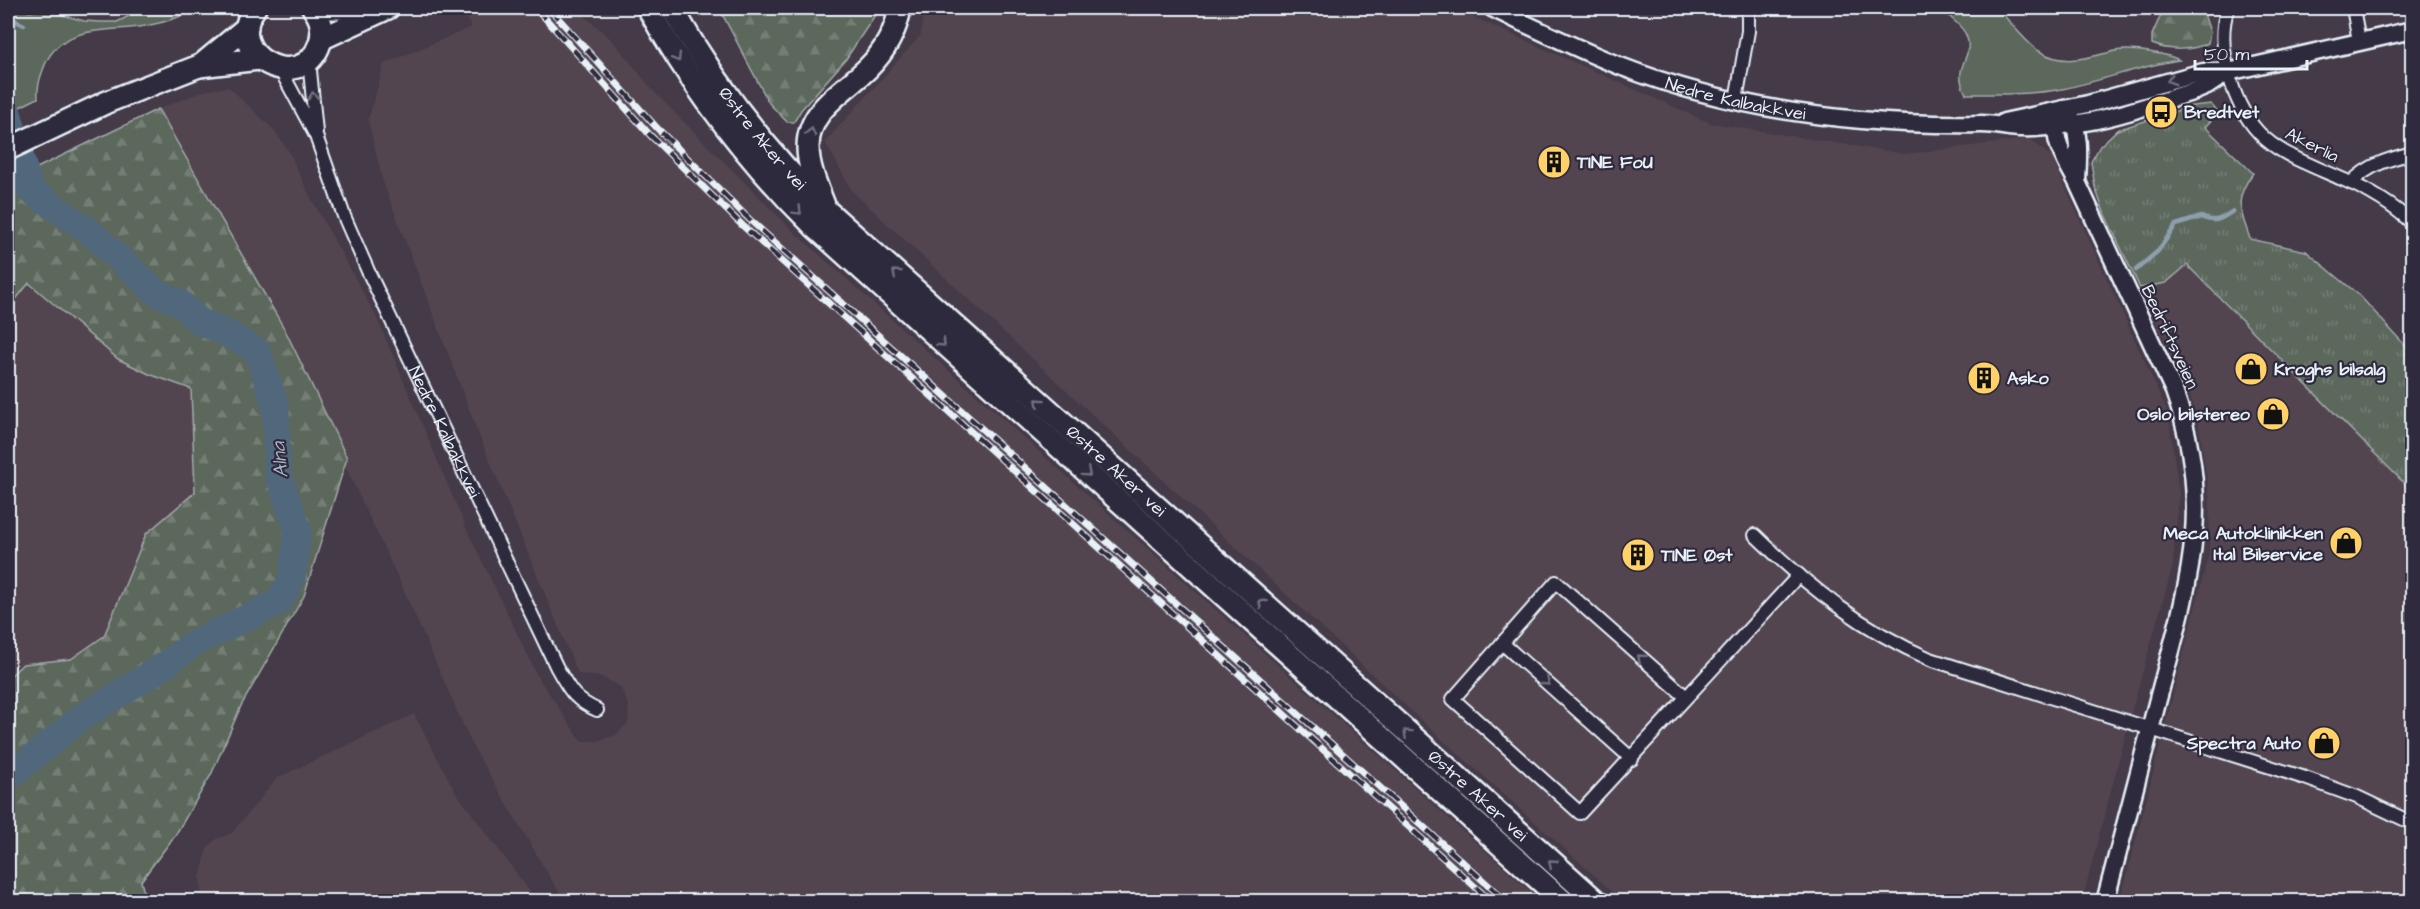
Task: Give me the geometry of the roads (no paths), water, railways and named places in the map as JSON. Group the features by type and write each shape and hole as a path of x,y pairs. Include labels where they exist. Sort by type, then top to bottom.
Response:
{"highway":[{"path":"199,66 247,27 255,8"},
{"path":"313,8 320,20 316,48"},
{"path":"332,8 384,8"},
{"path":"247,27 249,45 259,59 280,69 297,66 316,48 384,8"},
{"name":"Østre Aker vei","path":"648,8 682,67 720,120 766,176 815,227 1564,902"},
{"name":"Østre Aker vei","path":"672,8 699,54 752,129 825,209 1596,902"},
{"path":"825,209 809,157 808,147 812,126 827,104 878,57 891,36 900,8"},
{"path":"8,149 86,111 199,66 259,59"}],"main road":[{"name":"Nedre Kalbakkvei","path":"1492,8 1621,66 1736,100 1779,110 1845,119 1917,124 1994,124 2020,128 2075,124 2115,115 2195,91 2228,72"},
{"name":"Nedre Kalbakkvei","path":"1994,124 2063,109 2203,72 2228,72 2412,30"},
{"path":"2055,126 2063,109 2075,124"},
{"name":"Bedriftsveien","path":"2075,124 2078,148 2077,182"},
{"name":"Bedriftsveien","path":"2055,126 2060,151 2077,182 2174,391 2183,420 2195,479 2195,535 2190,575 2107,901"}],"street":[{"path":"1736,100 1748,31 1748,8"},
{"name":"Akerlia","path":"2228,8 2223,47 2228,72 2246,116 2262,138 2288,156 2350,183 2383,201 2412,223"},
{"path":"2353,8 2359,41"},
{"name":"Nedre Kalbakkvei","path":"316,48 310,70 316,136"},
{"name":"Nedre Kalbakkvei","path":"280,69 316,136 344,216 368,271 542,638 573,695 580,702 597,710"},
{"name":"Akerlia","path":"2350,183 2374,165 2412,153"},
{"path":"1755,535 1845,612 1896,643 1930,659 2335,789 2412,823"},
{"path":"1685,696 1556,582 1453,699 1580,813 1632,759 1685,696 1799,574"},
{"path":"1502,643 1632,759"}],"waterway":[{"path":"8,17 24,25"},
{"name":"Alna","path":"8,113 30,190 89,231 157,293 180,303 200,322 231,335 257,351 276,407 277,470 298,531 292,578 279,602 194,643 162,667 80,718 8,778"},
{"path":"2136,270 2158,251 2176,225 2201,217 2217,220 2233,211"}],"railway":[{"path":"536,8 650,135 743,226 1492,902"},
{"path":"549,8 657,128 749,219 1507,902"}],"place":[{"name":"Bredtvet","path":"2161,112"},
{"name":"TINE FoU","path":"1554,162"},
{"name":"Kroghs bilsalg","path":"2251,369"},
{"name":"Asko","path":"1984,378"},
{"name":"Oslo bilstereo","path":"2273,414"},
{"name":"Meca Autoklinikken Ital Bilservice","path":"2346,543"},
{"name":"TINE Øst","path":"1638,555"},
{"name":"Spectra Auto","path":"2324,743"}]}
